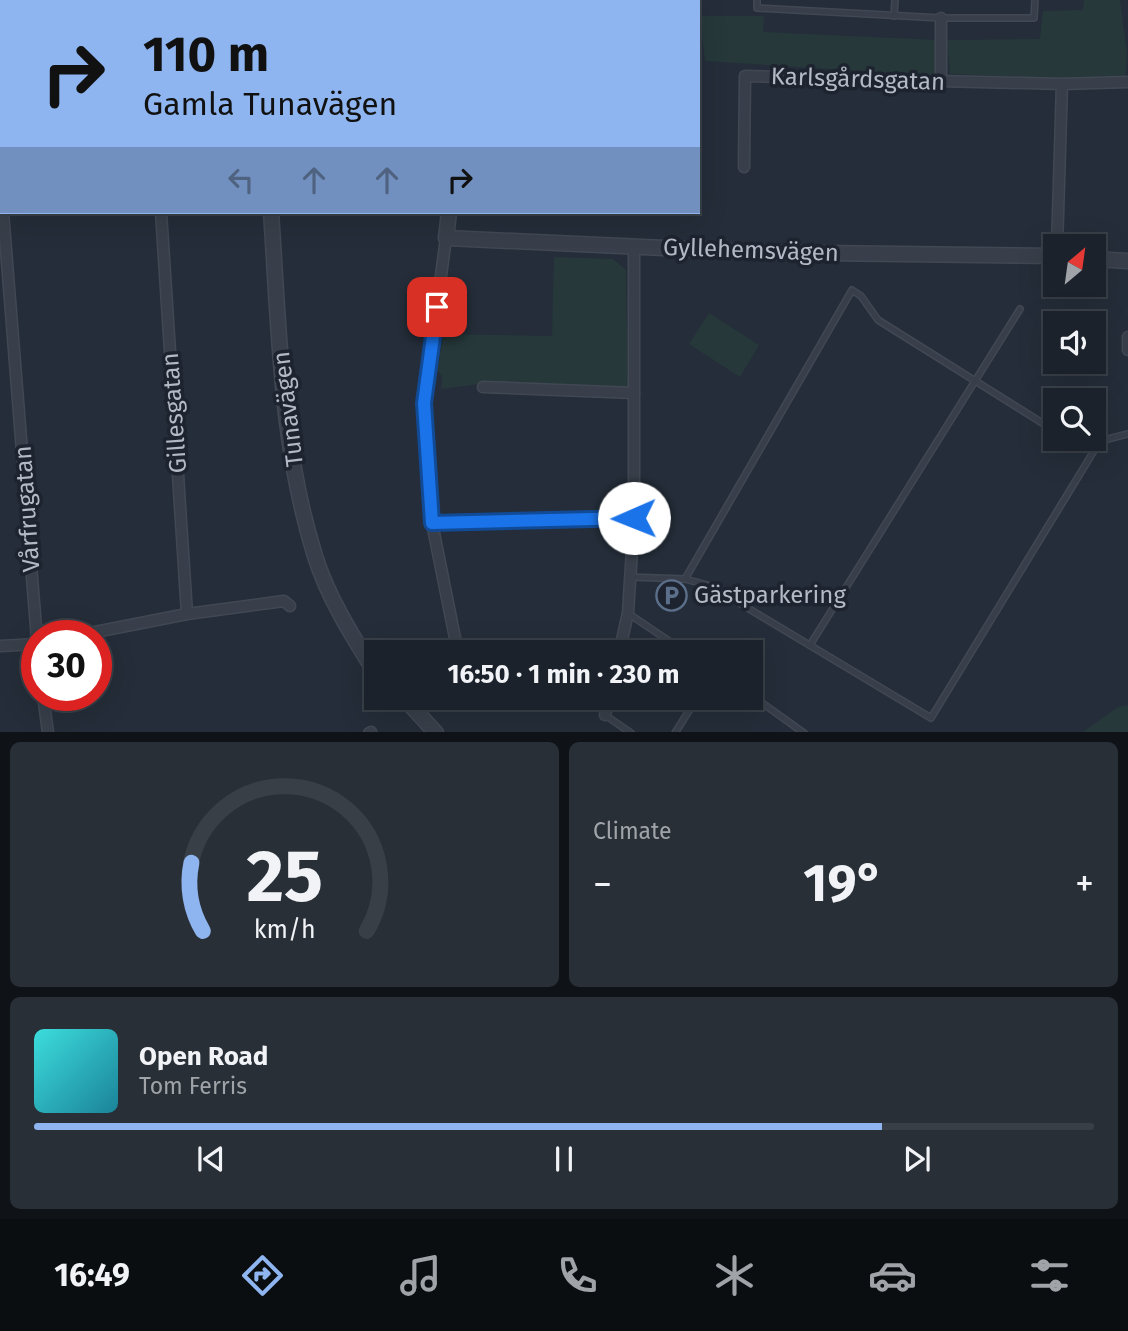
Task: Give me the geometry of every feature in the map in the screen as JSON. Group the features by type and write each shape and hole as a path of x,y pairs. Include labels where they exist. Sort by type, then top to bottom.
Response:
{"street":[{"path":"941,18 941,82"},
{"name":"Karlsgårdsgatan","path":"744,167 745,76 1062,84 1128,82"},
{"path":"1057,234 1062,84"},
{"name":"Vårfrugatan","path":"3,214 35,620"},
{"name":"Gillesgatan","path":"161,214 187,614"},
{"name":"Tunavägen","path":"271,214 281,366 292,456 315,556 333,601 364,654"},
{"path":"450,214 424,403 432,523 455,640"},
{"name":"Gyllehemsvägen","path":"446,238 751,252 1043,256"},
{"path":"622,640 628,613 634,518 634,246"},
{"path":"1106,260 1128,261"},
{"path":"1128,337 1128,350"},
{"path":"483,387 634,393"},
{"path":"432,523 634,518"},
{"path":"112,629 187,614 284,601 290,606"},
{"name":"Tunavägen","path":"333,601 364,648"},
{"path":"0,646 21,644"},
{"path":"407,710 426,732"},
{"path":"415,710 435,732"},
{"path":"606,715 607,710"},
{"path":"45,711 48,732"}],"lane":[{"path":"757,0 757,9 941,18 1034,18 1035,0"},
{"path":"894,16 895,0"},
{"path":"685,579 852,290 861,296 878,320 1043,423"},
{"path":"810,645 1020,309"},
{"path":"1106,439 1128,434"},
{"path":"630,577 685,579 711,586 931,718 1093,451"},
{"path":"628,613 668,640"},
{"path":"763,704 803,732"},
{"path":"675,732 689,710"},
{"path":"606,715 630,732"}],"shaded area":[{"path":"1084,0 1120,0 1127,54 1125,82 950,74 947,40 1040,39 1043,11 1083,10"},
{"path":"700,16 764,16 763,32 938,40 938,76 705,61"},
{"path":"554,257 613,259 626,270 628,387 480,384 441,389 442,376 437,370 444,334 552,336"},
{"path":"709,313 759,345 740,377 689,344"},
{"path":"1128,705 1128,732 1083,732 1118,707"}],"place":[{"name":"Gästparkering","path":"671,595"}],"route":[{"path":"437,307 424,403 432,523 634,518"}]}
